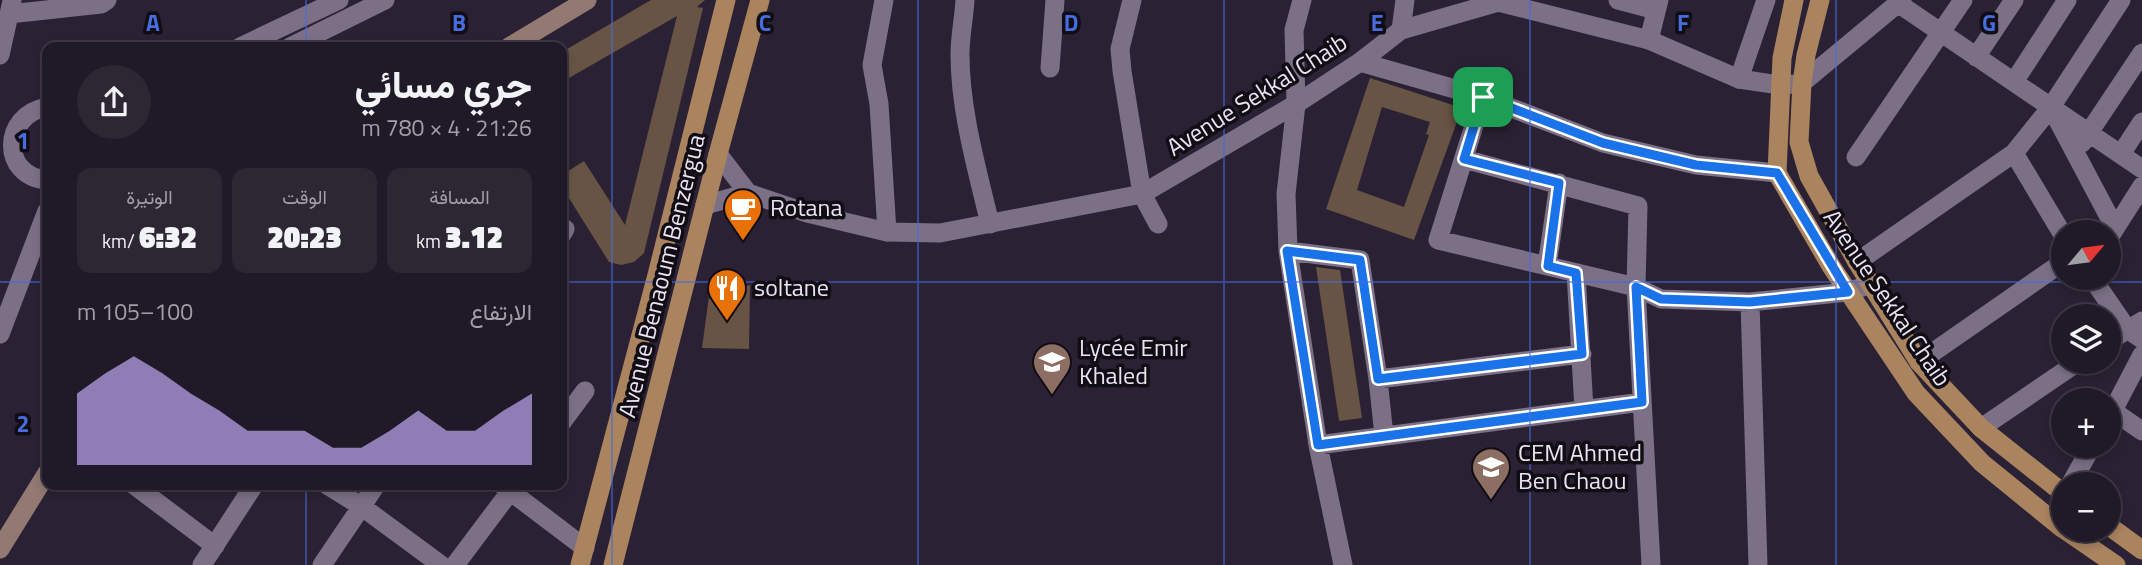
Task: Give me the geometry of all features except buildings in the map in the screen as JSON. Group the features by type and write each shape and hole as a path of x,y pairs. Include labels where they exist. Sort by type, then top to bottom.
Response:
{"main road":[{"path":"517,42 587,0"},
{"name":"Avenue Benaoum Benzergua","path":"583,557 726,0"},
{"name":"Avenue Benaoum Benzergua","path":"613,565 760,0"},
{"path":"1777,173 1780,85 1786,31 1794,0"},
{"name":"Avenue Sekkal Chaib","path":"1820,0 1802,83 1799,142 1809,176 1857,262 1919,362 1981,428 2051,483"},
{"name":"Avenue Sekkal Chaib","path":"1777,173 1848,292 1916,393 1982,463 2051,519"},
{"path":"0,549 42,481"},
{"path":"2121,535 2142,550"},
{"name":"Avenue Sekkal Chaib","path":"2083,542 2116,565"}],"street":[{"path":"0,55 11,7 101,4 107,0"},
{"path":"251,42 339,0"},
{"path":"300,42 385,0"},
{"path":"884,0 872,65 879,104 887,232"},
{"path":"965,0 960,54 970,141 990,224"},
{"path":"1050,68 1055,0"},
{"path":"1132,0 1120,48 1142,194 1158,224"},
{"path":"1302,0 1294,30 1296,104 1286,194 1287,251 1318,445 1343,565"},
{"path":"1401,30 1405,0"},
{"path":"1618,0 1658,5 1649,40"},
{"path":"1739,79 1766,0"},
{"path":"1856,157 1963,0"},
{"path":"1976,57 2014,0"},
{"path":"2014,82 2067,0"},
{"path":"1857,262 2014,153 2051,107 2121,0"},
{"name":"Avenue Sekkal Chaib","path":"748,192 807,213 887,232 940,233 1142,194 1296,104 1360,62 1401,30 1499,1 1649,40 1739,79 1780,85 1802,83"},
{"path":"1802,83 1901,2 1941,33 2142,169"},
{"path":"2075,152 2142,53"},
{"path":"1360,62 1483,97 1603,143 1696,165 1777,173"},
{"path":"1483,97 1438,240 1636,287 1661,299 1750,302 1848,292 1871,284"},
{"path":"2051,107 2106,220"},
{"path":"42,108 27,113 7,127 17,161 32,176 42,179"},
{"path":"2120,154 2142,122"},
{"path":"2014,153 2054,220"},
{"path":"705,205 748,192 718,154"},
{"path":"1464,159 1638,206 1636,287 1651,565"},
{"path":"1548,266 1559,183"},
{"path":"2120,220 2142,186"},
{"path":"0,334 42,224"},
{"path":"1287,251 1360,260 1384,436"},
{"path":"1919,362 2051,270"},
{"path":"1576,273 1584,409"},
{"path":"2103,290 2137,329"},
{"path":"1750,302 1758,565"},
{"path":"1378,379 1582,354"},
{"path":"2121,396 2142,355"},
{"path":"1981,428 2060,374"},
{"path":"567,415 585,391"},
{"path":"1318,445 1642,402"},
{"path":"2121,420 2142,432"},
{"path":"141,490 215,546"},
{"path":"202,565 251,490"},
{"path":"335,490 441,565"},
{"path":"321,565 372,490"},
{"path":"455,565 507,490"},
{"path":"512,490 583,557"}],"place":[{"name":"Rotana","path":"743,242"},
{"name":"soltane","path":"727,322"},
{"name":"Lycée Emir Khaled","path":"1052,396"},
{"name":"CEM Ahmed Ben Chaou","path":"1491,501"}],"route":[{"path":"1483,97 1603,143 1696,165 1777,173 1848,292 1750,302 1661,299 1636,287 1642,402 1318,445 1287,251 1360,260 1378,379 1582,354 1576,273 1548,266 1559,183 1464,159 1483,97"}]}
